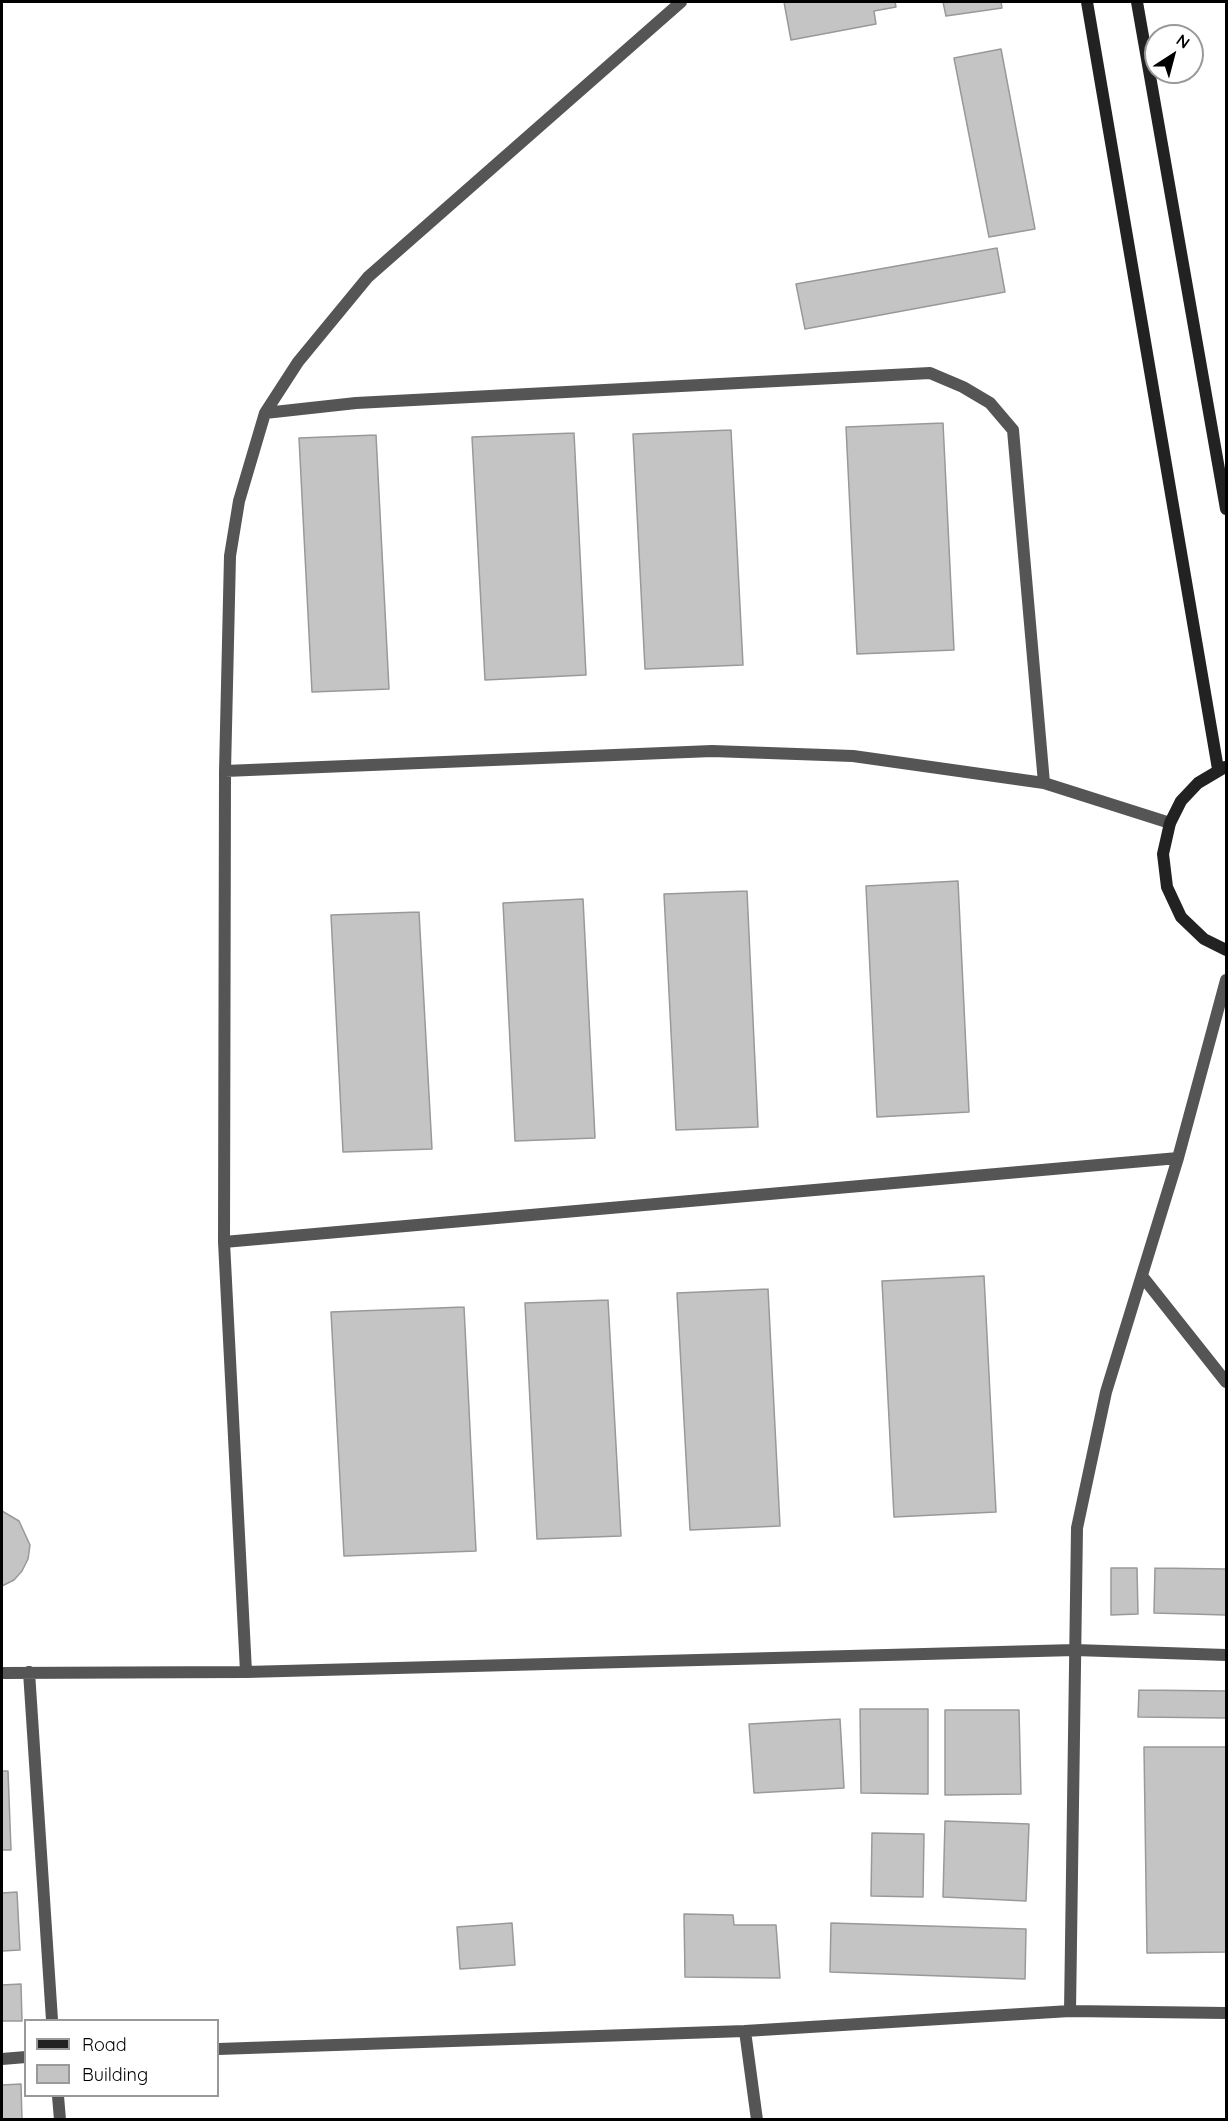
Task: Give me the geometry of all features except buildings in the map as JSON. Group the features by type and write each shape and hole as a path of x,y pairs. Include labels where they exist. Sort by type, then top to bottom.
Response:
{"main road":[{"path":"1087,2 1222,768 1198,783 1181,801 1170,823 1163,854 1167,887 1181,917 1204,939 1227,950"},
{"path":"1137,2 1227,509"}],"street":[{"path":"246,1672 224,1242 225,771 230,556 239,501 265,413 298,362 368,277 681,2"},
{"path":"265,413 356,403 930,373 963,387 990,403 1013,430 1044,783"},
{"path":"225,771 712,751 853,756 1044,783 1170,823"},
{"path":"1070,2011 1077,1528 1107,1392 1178,1158 1227,980"},
{"path":"224,1242 1178,1158"},
{"path":"1142,1276 1227,1382"},
{"path":"2,1673 246,1672 1075,1650 1227,1655"},
{"path":"29,1672 52,2019"},
{"path":"219,2049 746,2031 1070,2011 1227,2013"},
{"path":"746,2031 757,2120"},
{"path":"2,2059 24,2057"},
{"path":"58,2097 60,2120"}]}
